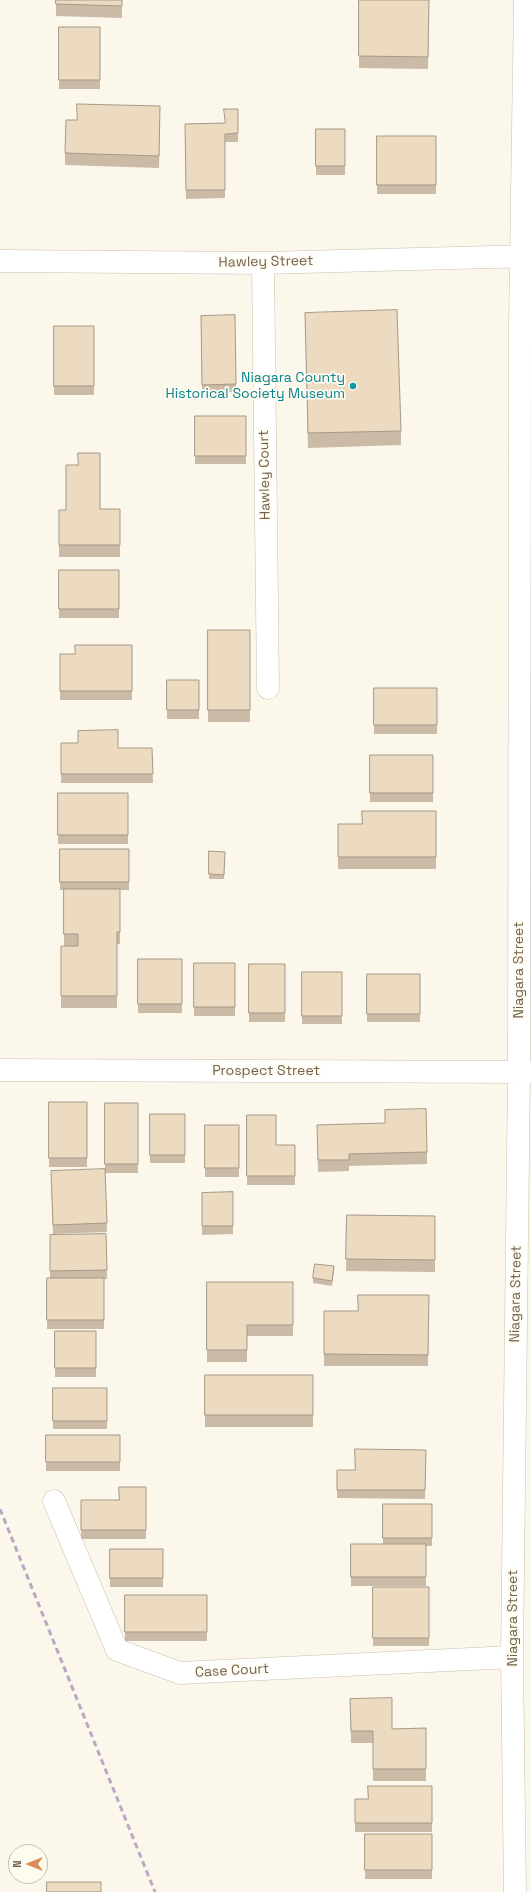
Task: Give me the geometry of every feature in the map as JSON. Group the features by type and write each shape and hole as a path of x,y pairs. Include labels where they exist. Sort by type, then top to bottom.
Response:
{"street":[{"name":"Niagara Street","path":"515,1892 512,1657 525,1072 525,0"},
{"name":"Hawley Street","path":"0,261 262,263 526,256"},
{"name":"Hawley Court","path":"262,263 268,688"},
{"name":"Prospect Street","path":"0,1070 525,1072"},
{"name":"Case Court","path":"54,1502 117,1650 180,1673 512,1657"}],"building":[{"path":"56,0 122,0 122,6 56,4"},
{"path":"359,0 429,0 428,57 359,56"},
{"path":"59,27 100,27 100,80 59,80"},
{"path":"77,104 160,106 159,156 65,153 66,120 77,120"},
{"path":"224,109 238,109 238,133 225,134 225,190 186,190 185,124 225,123"},
{"path":"316,129 345,129 345,166 316,166"},
{"path":"377,136 436,136 436,185 377,185"},
{"name":"Niagara County Historical Society Museum","path":"397,310 401,431 308,433 305,313"},
{"path":"235,315 236,384 202,385 201,316"},
{"path":"54,326 94,326 94,386 54,386"},
{"path":"195,416 246,416 246,456 195,456"},
{"path":"78,453 100,453 100,509 120,509 120,545 59,545 59,510 66,510 66,465 78,465"},
{"path":"59,570 119,570 119,609 59,609"},
{"path":"208,630 250,630 250,710 208,710"},
{"path":"75,645 132,645 132,691 60,691 60,654 75,654"},
{"path":"167,680 199,680 199,710 167,710"},
{"path":"374,688 437,688 437,725 374,725"},
{"path":"118,730 118,748 152,748 153,774 61,774 61,743 78,743 78,731"},
{"path":"370,755 433,755 433,793 370,793"},
{"path":"58,793 128,793 128,835 58,835"},
{"path":"362,811 436,811 436,857 338,857 338,824 362,824"},
{"path":"60,849 129,849 129,882 60,882"},
{"path":"209,851 225,852 224,875 209,874"},
{"path":"64,889 120,889 120,932 117,932 117,996 61,996 61,946 78,946 78,934 64,934"},
{"path":"138,959 182,959 182,1004 138,1004"},
{"path":"194,963 235,963 235,1007 194,1007"},
{"path":"249,964 285,964 285,1013 249,1013"},
{"path":"302,972 342,972 342,1016 302,1016"},
{"path":"367,974 420,974 420,1014 367,1014"},
{"path":"49,1102 87,1102 87,1158 49,1158"},
{"path":"105,1103 138,1103 138,1164 105,1164"},
{"path":"426,1109 427,1152 349,1154 349,1160 318,1160 317,1125 385,1123 385,1110"},
{"path":"150,1114 185,1114 185,1155 150,1155"},
{"path":"247,1115 276,1115 276,1145 295,1145 295,1176 247,1176"},
{"path":"205,1125 239,1125 239,1168 205,1168"},
{"path":"105,1169 107,1223 53,1225 51,1171"},
{"path":"233,1192 233,1226 202,1226 202,1193"},
{"path":"347,1215 435,1216 435,1260 346,1259"},
{"path":"106,1234 107,1270 50,1271 50,1235"},
{"path":"315,1264 334,1266 332,1281 313,1278"},
{"path":"47,1278 104,1278 104,1320 47,1320"},
{"path":"207,1282 293,1282 293,1325 247,1325 247,1350 207,1350"},
{"path":"358,1295 429,1295 428,1355 324,1354 324,1311 358,1311"},
{"path":"55,1331 96,1331 96,1368 55,1368"},
{"path":"205,1375 313,1375 313,1415 205,1415"},
{"path":"53,1388 107,1388 107,1421 53,1421"},
{"path":"46,1435 120,1435 120,1462 46,1462"},
{"path":"355,1449 426,1450 425,1490 337,1490 337,1470 355,1470"},
{"path":"119,1487 146,1487 146,1530 81,1530 81,1500 119,1500"},
{"path":"383,1504 432,1504 432,1538 383,1538"},
{"path":"351,1544 426,1544 426,1577 351,1577"},
{"path":"110,1549 163,1549 163,1578 110,1578"},
{"path":"373,1587 429,1587 429,1638 373,1638"},
{"path":"125,1595 207,1595 207,1632 125,1632"},
{"path":"392,1698 392,1729 426,1728 426,1769 373,1769 373,1731 351,1731 350,1699"},
{"path":"368,1786 432,1786 432,1823 355,1823 355,1799 368,1799"},
{"path":"365,1834 432,1834 432,1870 365,1870"},
{"path":"48,1882 101,1882 101,1892 47,1892"}],"railway":[{"path":"0,1509 155,1892"}],"place":[{"name":"Niagara County Historical Society Museum","path":"353,386"}]}
